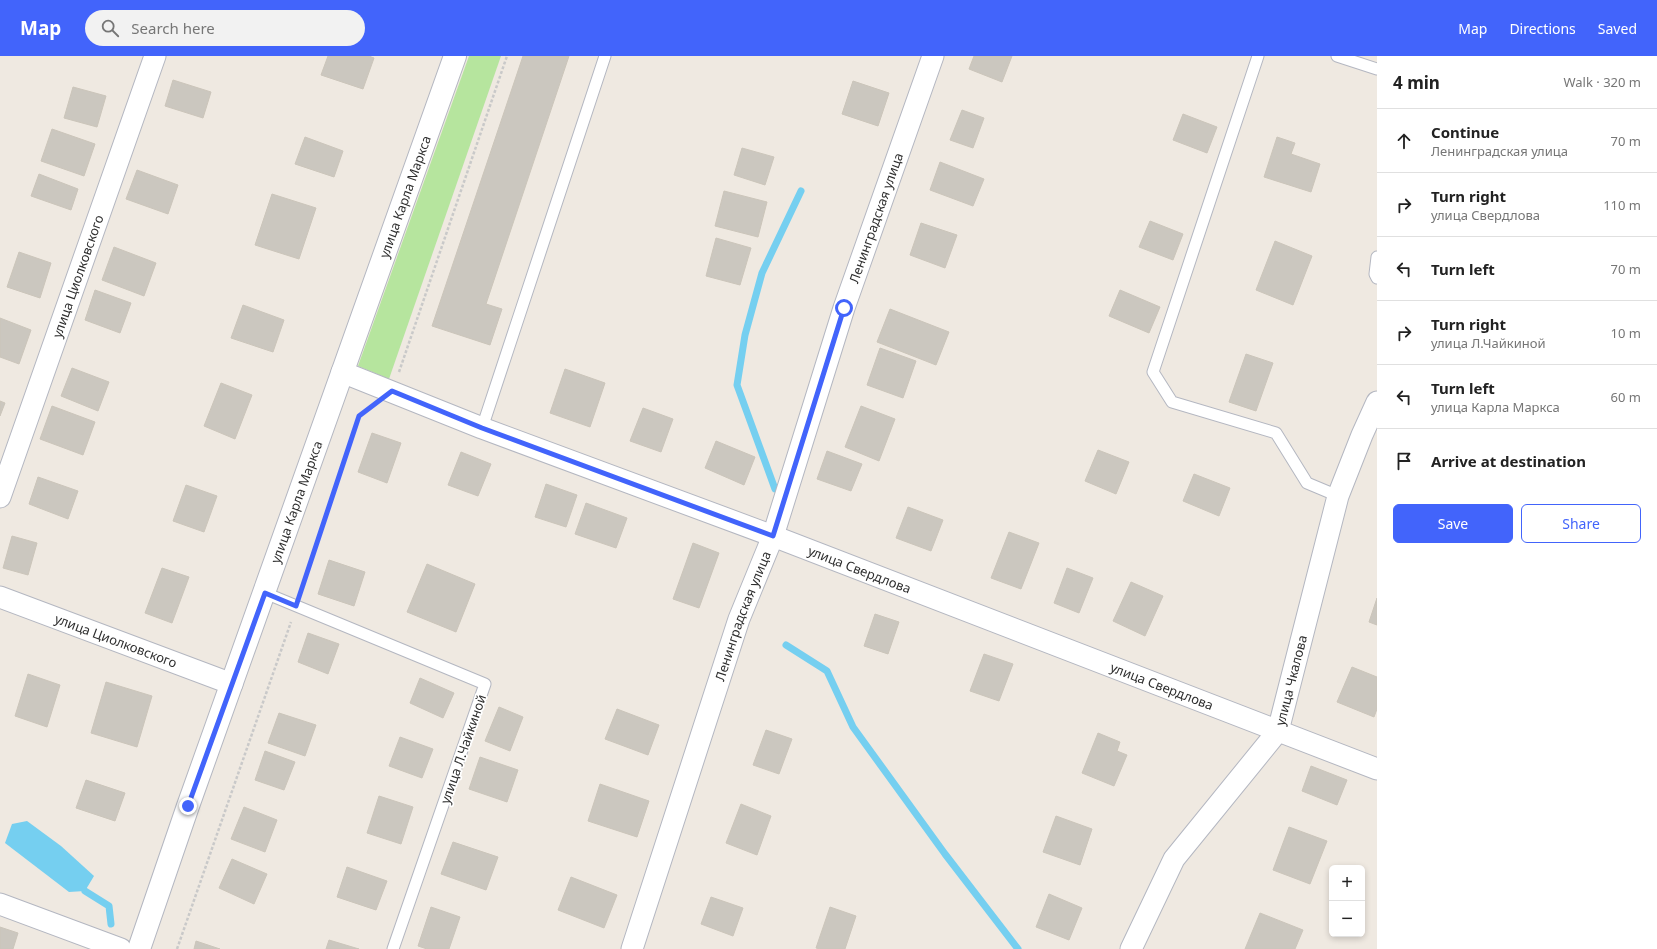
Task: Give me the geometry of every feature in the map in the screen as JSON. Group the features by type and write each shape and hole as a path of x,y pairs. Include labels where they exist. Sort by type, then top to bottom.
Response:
{"street":[{"name":"улица Циолковского","path":"0,497 155,56"},
{"name":"улица Карла Маркса","path":"139,949 455,56"},
{"name":"Ленинградская улица","path":"632,949 739,619 773,536 844,308 933,56"},
{"name":"улица Свердлова","path":"342,372 482,428 773,536 1377,769"},
{"name":"улица Чкалова","path":"1131,949 1174,859 1278,731 1338,496 1362,435 1377,402"},
{"name":"улица Циолковского","path":"0,597 232,684"},
{"path":"0,904 121,949"}],"lane":[{"path":"482,428 605,56"},
{"path":"1258,56 1153,372 1172,402 1276,433 1307,483 1338,496"},
{"path":"1337,56 1377,68"},
{"path":"1377,257 1375,274 1377,278"},
{"name":"улица Л.Чайкиной","path":"265,593 485,684 393,949"}],"path":[{"path":"177,949 296,606 359,416 392,391 507,56"}],"green space":[{"path":"469,56 501,56 389,379 358,366"}],"water":[{"path":"27,821 61,846 94,876 85,891 69,892 5,843 12,824"}],"building":[{"path":"328,56 369,56 374,58 363,89 321,75"},
{"path":"523,56 569,56 486,304 502,309 490,345 432,326"},
{"path":"974,56 1012,56 1002,82 969,69"},
{"path":"173,80 211,92 203,118 165,106"},
{"path":"853,81 889,93 878,126 842,114"},
{"path":"73,87 106,96 97,127 64,118"},
{"path":"962,110 984,118 973,148 950,140"},
{"path":"1183,114 1217,127 1207,153 1173,140"},
{"path":"52,129 95,144 84,176 41,161"},
{"path":"305,137 343,151 334,177 295,164"},
{"path":"1277,137 1295,143 1291,154 1320,164 1311,192 1264,177"},
{"path":"742,148 774,157 765,185 734,175"},
{"path":"940,162 984,179 973,206 930,190"},
{"path":"137,170 178,185 168,214 126,199"},
{"path":"39,174 78,189 71,210 31,196"},
{"path":"724,191 767,202 758,237 715,226"},
{"path":"272,194 316,208 299,259 255,245"},
{"path":"1150,221 1183,234 1173,260 1139,247"},
{"path":"921,223 957,235 945,268 910,255"},
{"path":"716,238 751,248 740,285 706,276"},
{"path":"1275,241 1312,256 1293,305 1256,290"},
{"path":"114,247 156,263 144,296 102,280"},
{"path":"19,252 51,263 40,298 7,287"},
{"path":"95,290 131,303 120,333 85,320"},
{"path":"1120,290 1160,307 1149,333 1109,316"},
{"path":"243,305 284,320 273,352 231,338"},
{"path":"890,309 949,332 936,365 877,342"},
{"path":"0,318 31,330 19,364 0,357"},
{"path":"880,348 916,361 903,398 867,385"},
{"path":"1246,354 1273,363 1256,411 1229,402"},
{"path":"72,368 109,382 98,411 61,396"},
{"path":"565,369 605,383 590,427 550,413"},
{"path":"221,383 252,395 235,439 204,426"},
{"path":"0,401 5,403 0,416"},
{"path":"52,406 95,422 83,455 40,439"},
{"path":"861,406 895,419 879,461 845,447"},
{"path":"643,408 673,419 661,452 630,441"},
{"path":"372,433 401,443 387,483 358,472"},
{"path":"716,441 755,457 744,485 705,468"},
{"path":"1098,450 1129,462 1116,494 1085,481"},
{"path":"827,451 862,464 851,491 817,479"},
{"path":"461,452 491,464 478,496 448,485"},
{"path":"1194,474 1230,488 1219,516 1183,501"},
{"path":"38,477 78,491 68,519 29,504"},
{"path":"546,484 577,495 566,527 535,517"},
{"path":"186,485 217,496 204,532 173,521"},
{"path":"586,503 627,518 616,548 575,534"},
{"path":"908,507 943,520 931,551 896,538"},
{"path":"1009,532 1039,543 1021,589 991,578"},
{"path":"12,536 37,543 28,575 3,568"},
{"path":"693,543 719,553 699,608 673,599"},
{"path":"329,560 365,572 354,606 318,594"},
{"path":"427,564 475,584 456,632 407,612"},
{"path":"162,568 189,577 172,623 145,613"},
{"path":"1067,568 1093,578 1079,613 1054,603"},
{"path":"1131,582 1163,596 1145,636 1113,621"},
{"path":"1377,598 1377,625 1369,622"},
{"path":"875,614 899,622 888,654 864,646"},
{"path":"308,633 339,644 328,674 298,662"},
{"path":"984,654 1013,664 999,701 970,691"},
{"path":"1352,667 1377,677 1377,709 1374,717 1337,702"},
{"path":"28,674 60,685 47,727 15,716"},
{"path":"420,678 454,693 443,718 410,703"},
{"path":"106,682 152,696 137,747 91,733"},
{"path":"499,707 523,717 510,751 485,741"},
{"path":"617,709 659,725 648,755 605,739"},
{"path":"279,713 316,725 305,756 268,743"},
{"path":"766,730 792,739 779,774 753,765"},
{"path":"1098,733 1120,742 1117,751 1127,755 1114,786 1082,773"},
{"path":"400,737 433,749 422,778 389,766"},
{"path":"265,751 295,762 284,790 255,780"},
{"path":"480,757 518,770 507,802 469,789"},
{"path":"1311,766 1347,780 1337,805 1302,791"},
{"path":"86,780 125,793 115,821 76,808"},
{"path":"600,784 649,801 637,837 588,821"},
{"path":"379,796 413,807 401,844 367,833"},
{"path":"741,804 771,816 757,855 726,843"},
{"path":"244,807 277,820 265,852 231,839"},
{"path":"1056,816 1092,829 1080,865 1043,852"},
{"path":"1289,827 1327,841 1310,884 1273,870"},
{"path":"453,842 498,857 486,890 441,874"},
{"path":"232,859 267,874 254,904 219,888"},
{"path":"347,867 387,881 376,910 337,897"},
{"path":"571,877 617,895 604,928 558,910"},
{"path":"1049,894 1082,908 1069,940 1036,927"},
{"path":"711,897 743,908 733,936 701,924"},
{"path":"431,907 460,917 449,949 427,949 418,946"},
{"path":"830,907 856,916 845,949 816,948"},
{"path":"1260,913 1303,930 1295,949 1245,949"},
{"path":"0,927 18,933 13,949 0,949"},
{"path":"329,940 359,949 326,949"},
{"path":"196,941 220,949 194,949"}],"waterway":[{"path":"775,489 737,385 745,335 762,273 801,191"},
{"path":"786,645 827,671 853,727 945,854 1018,949"},
{"path":"85,891 109,906 111,924"}],"route":[{"path":"188,806 265,593 296,606 359,416 392,391 482,428 773,536 844,308"}]}
